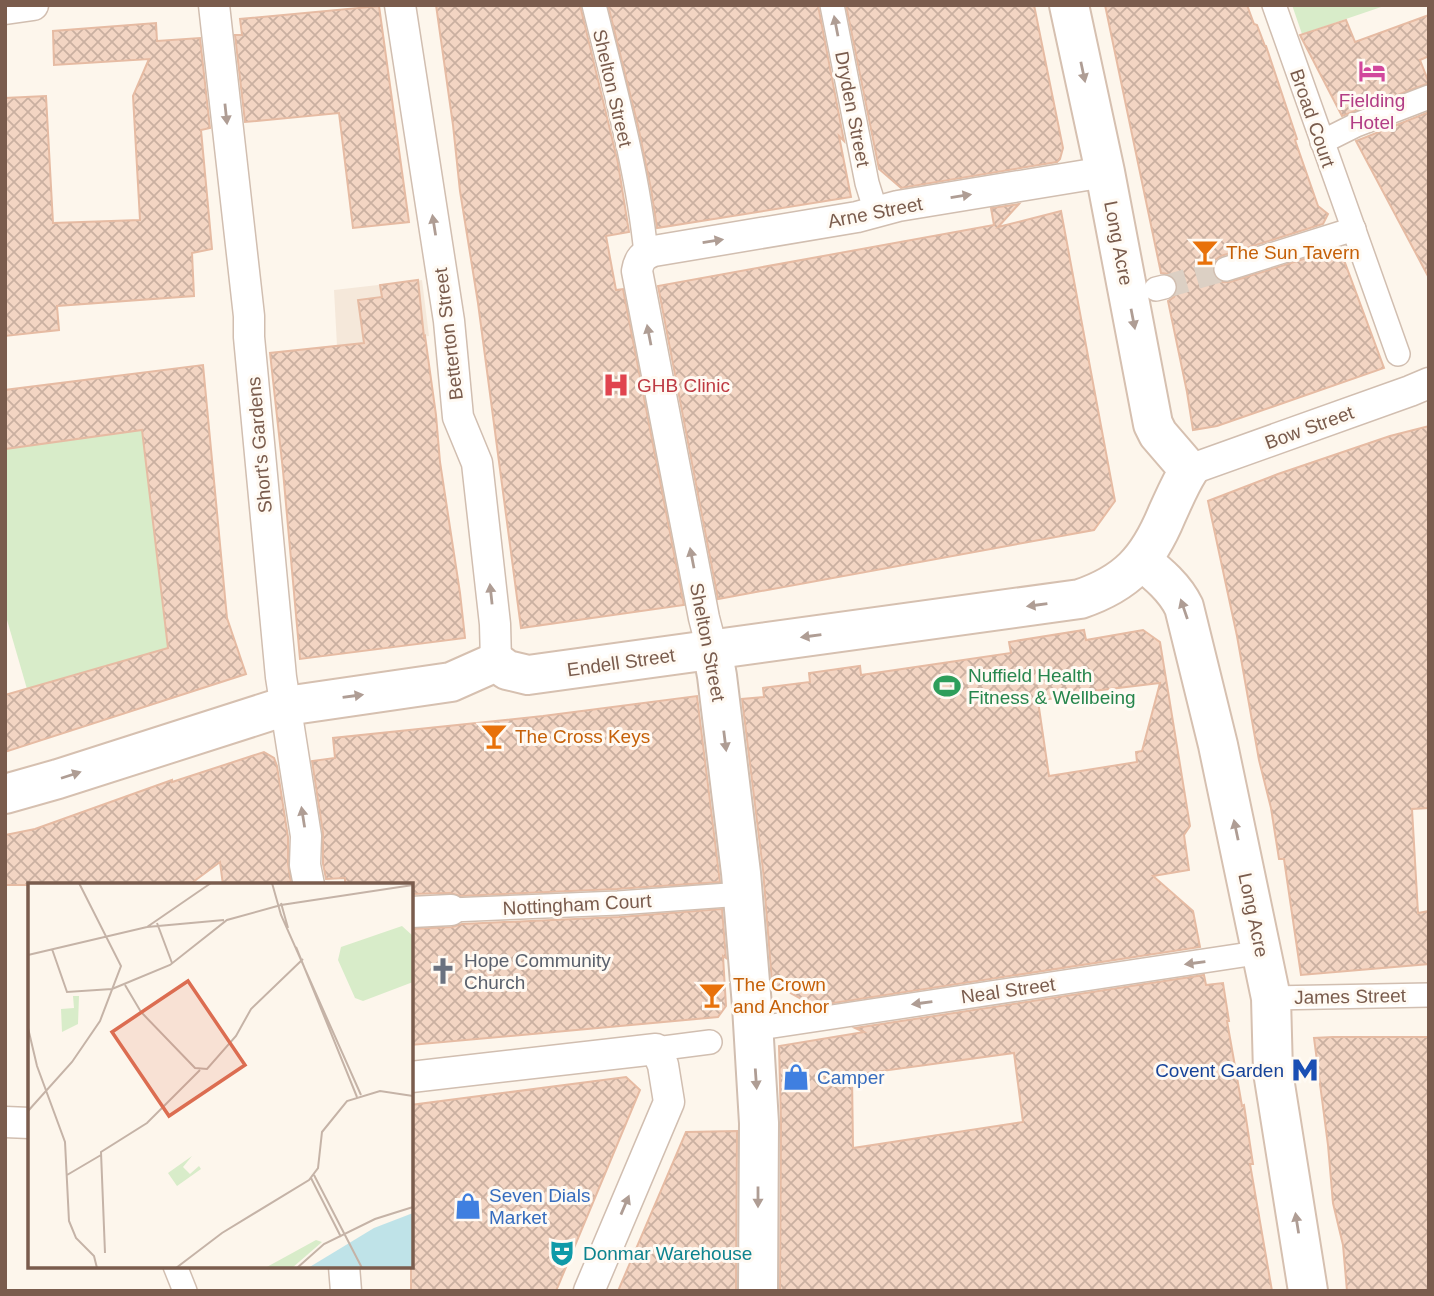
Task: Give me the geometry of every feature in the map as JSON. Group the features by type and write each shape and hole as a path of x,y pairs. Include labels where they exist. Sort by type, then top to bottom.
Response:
{"main road":[{"name":"Long Acre","path":"1069,5 1105,172 1153,424 1158,434 1189,470"},
{"name":"Endell Street","path":"496,662 507,670 528,675 1080,599 1103,592 1126,577 1142,561 1189,470"},
{"name":"Long Acre","path":"1142,561 1180,597 1218,745 1271,998 1273,1072 1308,1291"},
{"name":"Shelton Street","path":"712,649 742,894 753,1029 759,1123 758,1291"},
{"path":"5,794 70,776 286,706 451,682 496,662"}],"street":[{"path":"5,9 33,5"},
{"name":"Short's Gardens","path":"214,5 249,316 248,337 280,668 306,836 305,865 309,883"},
{"name":"Betterton Street","path":"400,5 449,321 458,417 477,463 495,624 496,662"},
{"name":"Shelton Street","path":"594,5 623,124 644,228 646,254 639,261 637,271 712,649"},
{"name":"Dryden Street","path":"832,5 867,183 876,212"},
{"name":"Broad Court","path":"1274,5 1398,354"},
{"path":"1322,142 1356,125 1429,97"},
{"name":"Arne Street","path":"646,254 857,218 898,206 1105,172"},
{"path":"1226,269 1354,229"},
{"name":"Bow Street","path":"1189,470 1429,383"},
{"name":"Nottingham Court","path":"413,912 618,903 742,894"},
{"name":"Neal Street","path":"753,1029 1263,952"},
{"name":"James Street","path":"1271,998 1429,995"},
{"path":"413,1077 710,1042"},
{"path":"589,1291 669,1102 663,1065 656,1049"},
{"path":"5,1122 28,1123"},
{"path":"176,1268 185,1291"},
{"path":"344,1268 346,1291"}],"shaded area":[{"path":"422,280 429,336 337,346 334,290"}],"green space":[{"path":"1292,5 1387,5 1302,34"},
{"path":"142,430 168,648 27,689 5,613 5,449"}],"building":[{"path":"436,5 580,5 618,163 629,232 606,236 616,290 623,289 684,605 521,628"},
{"path":"608,5 818,5 844,141 839,136 851,197 657,228 638,126"},
{"path":"846,5 1034,5 1063,148 1060,159 1057,162 901,188 879,169"},
{"path":"1105,5 1247,5 1266,46 1318,206 1328,214 1323,224 1221,256 1215,260 1213,274 1222,282 1230,282 1336,249 1341,252 1384,368 1217,426 1193,430 1168,301 1174,297 1178,284 1174,277 1161,273"},
{"path":"379,6 409,222 353,228 339,113 245,122 235,35 242,35 240,19"},
{"name":"Fielding Hotel","path":"1429,15 1429,56 1420,60 1429,83 1342,116 1300,35 1346,20 1355,42"},
{"path":"156,23 157,41 200,38 210,128 201,130 212,249 192,253 194,296 57,306 59,330 5,336 5,98 46,96 53,223 140,220 133,96 149,59 54,65 53,31"},
{"path":"1429,112 1429,278 1356,141"},
{"path":"1019,204 998,227 1061,211 1115,501 1094,530 718,599 658,286 994,225 991,208"},
{"path":"418,280 465,638 300,659 270,353 364,343 358,300 382,297 380,285"},
{"path":"203,365 227,618 246,674 5,752 5,695 168,648 142,430 5,449 5,390"},
{"path":"1429,426 1429,808 1412,809 1418,913 1429,911 1429,964 1301,975 1284,859 1279,859 1237,636 1208,501 1278,474 1390,436"},
{"path":"1084,630 1086,640 1143,630 1160,642 1190,826 1184,835 1189,870 1153,876 1193,911 1200,947 814,1006 772,983 763,870 742,699 764,697 763,688 810,682 809,673 860,666 861,675 1011,653 1009,642","holes":["1160,683 1142,751 1136,752 1137,762 1049,776 1038,701"]},
{"path":"697,696 720,882 460,896 450,893 413,894 413,883 345,883 345,878 326,879 323,833 312,761 335,758 333,738 543,716"},
{"path":"264,752 274,758 288,837 291,882 223,883 220,862 192,883 5,885 5,835 35,829"},
{"path":"722,909 726,1006 718,1017 413,1045 413,929"},
{"path":"1204,975 1206,985 1223,983 1272,1291 780,1291 779,1046 864,1032 855,1028","holes":["1014,1053 1023,1122 853,1148 852,1075"]},
{"path":"1429,1037 1429,1291 1347,1291 1343,1245 1333,1203 1314,1038"},
{"path":"626,1077 640,1090 556,1291 411,1291 413,1105"},
{"path":"737,1131 736,1291 618,1291 686,1132"}],"tunnel":[{"path":"1164,287 1226,269"}],"place":[{"name":"Fielding Hotel","path":"1372,71"},
{"name":"The Sun Tavern","path":"1205,252"},
{"name":"GHB Clinic","path":"616,385"},
{"name":"Nuffield Health Fitness & Wellbeing","path":"947,686"},
{"name":"The Cross Keys","path":"494,736"},
{"name":"Hope Community Church","path":"443,971"},
{"name":"The Crown and Anchor","path":"712,995"},
{"name":"Covent Garden","path":"1305,1070"},
{"name":"Camper","path":"796,1077"},
{"name":"Seven Dials Market","path":"468,1206"},
{"name":"Donmar Warehouse","path":"562,1253"}]}
